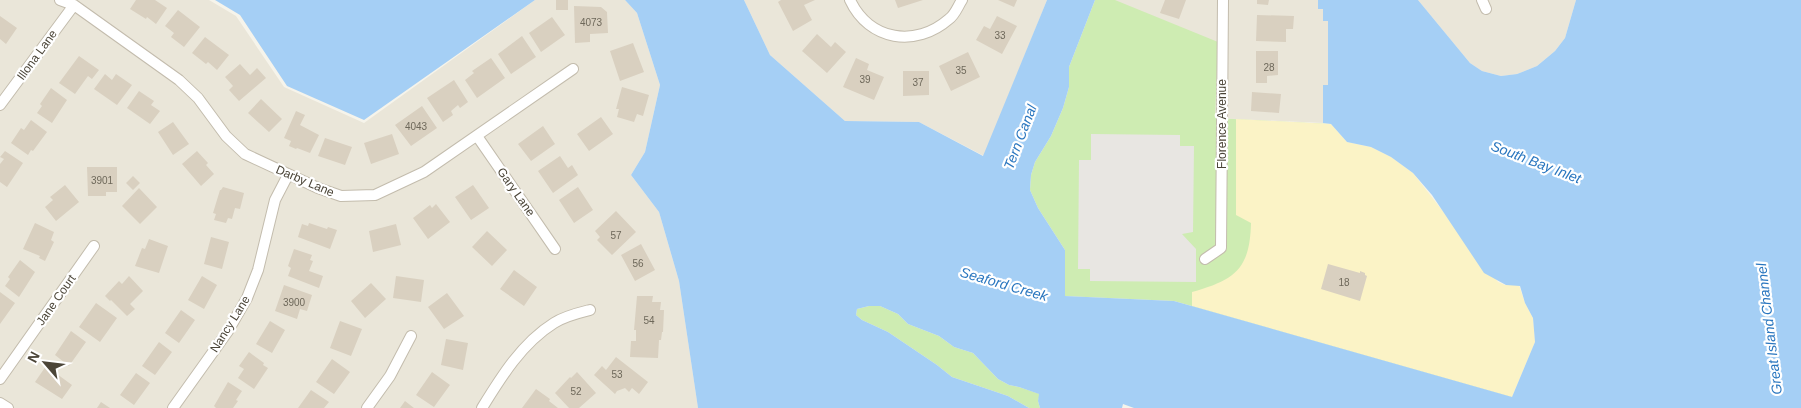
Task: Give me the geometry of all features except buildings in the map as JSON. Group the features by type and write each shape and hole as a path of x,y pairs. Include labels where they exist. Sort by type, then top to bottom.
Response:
{"street":[{"name":"Darby Lane","path":"60,0 74,5 179,80 198,98 226,136 245,154 318,188 341,196 375,195 424,172 573,69"},
{"path":"850,0 855,11 874,29 897,36 912,37 934,31 951,18 962,0"},
{"name":"Florence Avenue","path":"1205,259 1221,248 1223,0"},
{"name":"Illona Lane","path":"0,105 74,5"},
{"name":"Gary Lane","path":"477,136 555,249"},
{"name":"Nancy Lane","path":"173,408 228,331 247,298 258,270 276,200 288,174"},
{"name":"Jane Court","path":"0,379 94,246"},
{"path":"482,408 514,360 536,337 554,323 590,310"},
{"path":"367,408 390,376 412,336"},
{"path":"0,403 8,408"}],"shaded area":[{"path":"0,0 209,0 236,16 284,87 364,123 535,0 625,0 637,13 660,85 645,152 631,175 659,212 679,281 698,408 0,408"},
{"path":"744,0 1047,0 984,156 919,122 845,121 770,55"},
{"path":"1114,0 1318,0 1318,9 1323,9 1328,21 1328,85 1323,86 1323,123 1215,118"},
{"path":"1418,0 1576,0 1565,38 1555,51 1537,66 1517,74 1501,76 1482,71 1470,63"},
{"path":"1091,134 1180,135 1180,146 1194,146 1193,232 1182,234 1196,249 1196,282 1090,281 1090,269 1078,269 1079,160 1091,160"}],"green space":[{"path":"1095,0 1115,0 1218,42 1215,118 1329,124 1512,397 1174,301 1064,296 1065,250 1038,208 1030,190 1031,175 1035,162 1051,136 1063,108 1069,87 1069,67"},
{"path":"880,306 898,314 908,324 939,336 954,347 973,353 998,379 1009,385 1040,394 1038,401 1040,408 1029,408 1008,396 952,377 888,332 862,320 856,315 857,309"}],"sand":[{"path":"1236,119 1331,124 1347,142 1371,147 1391,157 1413,173 1498,282 1505,285 1519,285 1525,303 1533,318 1535,342 1512,397 1192,306 1192,292 1219,283 1229,277 1243,262 1247,252 1251,223 1236,215"}],"water":[{"path":"215,0 535,0 364,120 287,86 240,15"},
{"path":"625,0 744,0 770,55 845,121 919,122 983,156 1047,0 1095,0 1069,67 1069,87 1063,108 1051,136 1035,162 1031,175 1030,190 1038,208 1065,250 1065,296 1174,301 1512,397 1535,342 1533,318 1525,303 1520,286 1506,285 1484,273 1432,195 1413,173 1391,157 1371,147 1347,142 1331,124 1323,123 1323,85 1328,85 1328,21 1323,21 1323,9 1318,9 1318,0 1418,0 1470,63 1482,71 1501,76 1517,74 1537,66 1555,51 1565,38 1576,0 1801,0 1801,408 1134,408 1123,404 1122,408 1040,408 1039,394 1009,385 998,379 973,353 954,347 939,336 908,324 898,314 880,306 869,306 857,309 856,315 862,320 888,332 952,377 1008,396 1029,408 698,408 679,281 659,212 631,175 645,152 660,85 637,13"}],"water label":[{"name":"Tern Canal","path":"1020,137"},
{"name":"South Bay Inlet","path":"1536,162"},
{"name":"Seaford Creek","path":"1004,284"},
{"name":"Great Island Channel","path":"1769,329"}]}
